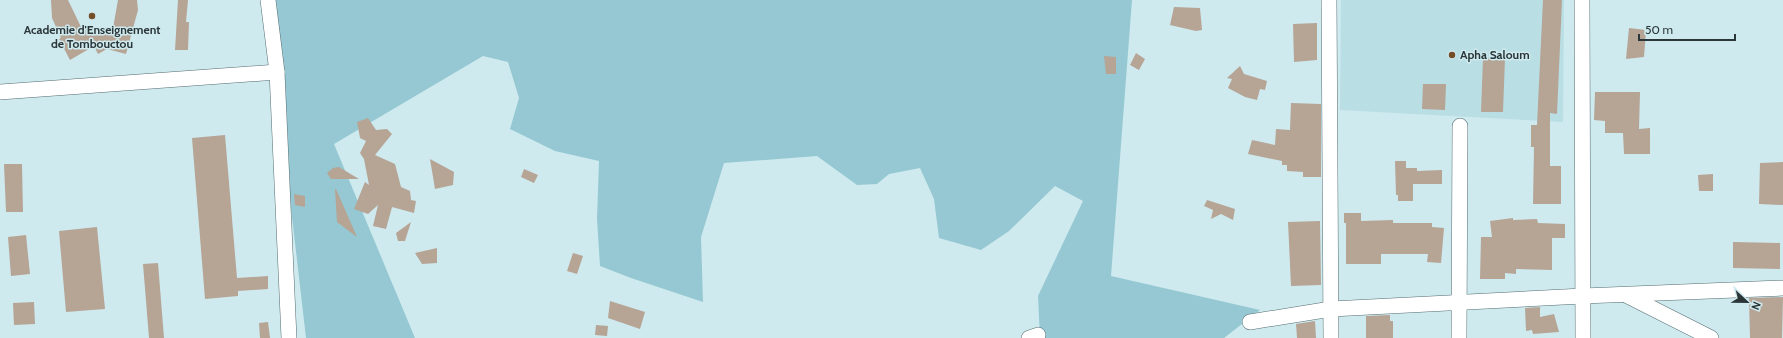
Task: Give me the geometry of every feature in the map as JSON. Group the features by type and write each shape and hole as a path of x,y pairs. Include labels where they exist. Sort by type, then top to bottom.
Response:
{"street":[{"path":"268,0 277,72 289,338"},
{"path":"1330,0 1331,338"},
{"path":"1582,0 1583,338"},
{"path":"0,92 277,72"},
{"path":"1459,338 1460,126"},
{"path":"1250,322 1331,309 1625,294 1783,288"},
{"path":"1625,294 1711,338"}],"shaded area":[{"path":"267,0 1132,0 1111,276 1260,310 1224,338 1040,338 1038,296 1083,201 1055,186 1009,231 981,250 939,238 934,199 920,168 889,174 877,184 857,185 817,156 724,163 701,237 703,302 600,266 597,219 599,161 555,151 510,129 519,98 508,62 483,56 334,144 415,338 306,338"},
{"name":"Apha Saloum","path":"1341,0 1564,0 1563,122 1340,110"}],"building":[{"path":"51,0 68,0 82,29 99,27 113,28 118,0 137,0 138,10 126,54 107,49 98,54 94,46 70,60 59,39 61,38 52,18"},
{"path":"178,0 188,0 186,22 189,22 188,50 175,50"},
{"path":"1543,0 1562,0 1557,114 1550,113 1550,166 1561,166 1561,204 1533,204 1534,147 1531,147 1531,125 1537,125"},
{"path":"1174,7 1200,8 1202,30 1196,31 1170,25"},
{"path":"1317,23 1317,60 1294,62 1293,24"},
{"path":"1629,28 1646,30 1644,57 1626,59"},
{"path":"1136,53 1145,59 1139,70 1130,65"},
{"path":"1104,56 1116,57 1116,74 1106,74"},
{"path":"1483,58 1505,58 1503,112 1481,112"},
{"path":"1240,66 1244,74 1267,81 1265,90 1260,89 1257,100 1245,97 1228,88 1232,79 1227,78"},
{"path":"1423,84 1446,84 1445,110 1422,109"},
{"path":"1595,92 1640,92 1639,129 1650,128 1650,154 1624,154 1623,133 1605,133 1605,121 1594,120"},
{"path":"1291,103 1321,104 1321,177 1303,177 1303,172 1287,171 1287,165 1282,165 1282,161 1248,154 1252,140 1275,145 1276,129 1290,130"},
{"path":"368,118 376,130 387,129 392,134 375,155 395,164 401,187 410,191 411,200 416,201 414,213 392,207 386,229 373,226 378,205 368,214 354,209 365,182 369,185 364,159 360,153 366,141 360,138 357,122"},
{"path":"225,135 237,278 268,276 268,289 238,291 238,296 205,299 192,138"},
{"path":"430,159 454,172 453,185 435,189"},
{"path":"1395,161 1406,161 1406,168 1417,168 1417,171 1442,170 1442,184 1413,184 1413,201 1398,201 1398,195 1396,195"},
{"path":"1783,162 1783,205 1759,204 1760,163"},
{"path":"4,164 22,164 23,212 6,212"},
{"path":"339,167 359,179 331,179 327,173 333,168"},
{"path":"524,169 538,175 534,183 521,177"},
{"path":"1713,174 1713,191 1699,191 1698,175"},
{"path":"336,189 357,237 337,222"},
{"path":"294,194 305,196 305,207 295,205"},
{"path":"1207,200 1235,209 1233,220 1221,214 1211,219 1213,210 1204,206"},
{"path":"1344,213 1361,213 1361,221 1393,220 1393,223 1432,223 1432,227 1444,228 1441,263 1427,262 1428,254 1381,254 1381,264 1346,264 1346,223 1344,223"},
{"path":"1513,218 1513,220 1537,219 1538,223 1565,224 1565,238 1552,238 1552,270 1516,269 1516,274 1505,273 1505,279 1480,279 1481,237 1492,237 1490,221"},
{"path":"1320,221 1321,285 1291,286 1288,222"},
{"path":"411,222 405,241 398,241 396,233"},
{"path":"97,227 105,309 66,312 59,231"},
{"path":"26,235 30,274 11,276 8,237"},
{"path":"1733,242 1780,243 1780,269 1733,268"},
{"path":"437,248 437,263 422,264 415,253"},
{"path":"573,253 583,256 577,274 567,271"},
{"path":"158,263 164,338 149,338 143,264"},
{"path":"1783,297 1782,338 1750,338 1749,298"},
{"path":"610,301 645,312 640,329 608,318"},
{"path":"34,302 35,324 14,325 13,303"},
{"path":"1540,307 1540,317 1554,314 1559,332 1533,334 1532,330 1526,331 1525,308"},
{"path":"1390,315 1390,321 1393,321 1393,338 1366,338 1366,316"},
{"path":"1315,321 1316,338 1297,338 1296,324"},
{"path":"268,322 270,338 260,338 259,323"},
{"path":"596,325 608,326 607,336 595,335"}],"place":[{"name":"Academie d'Enseignement de Tombouctou","path":"92,16"},
{"name":"Apha Saloum","path":"1452,55"}]}
